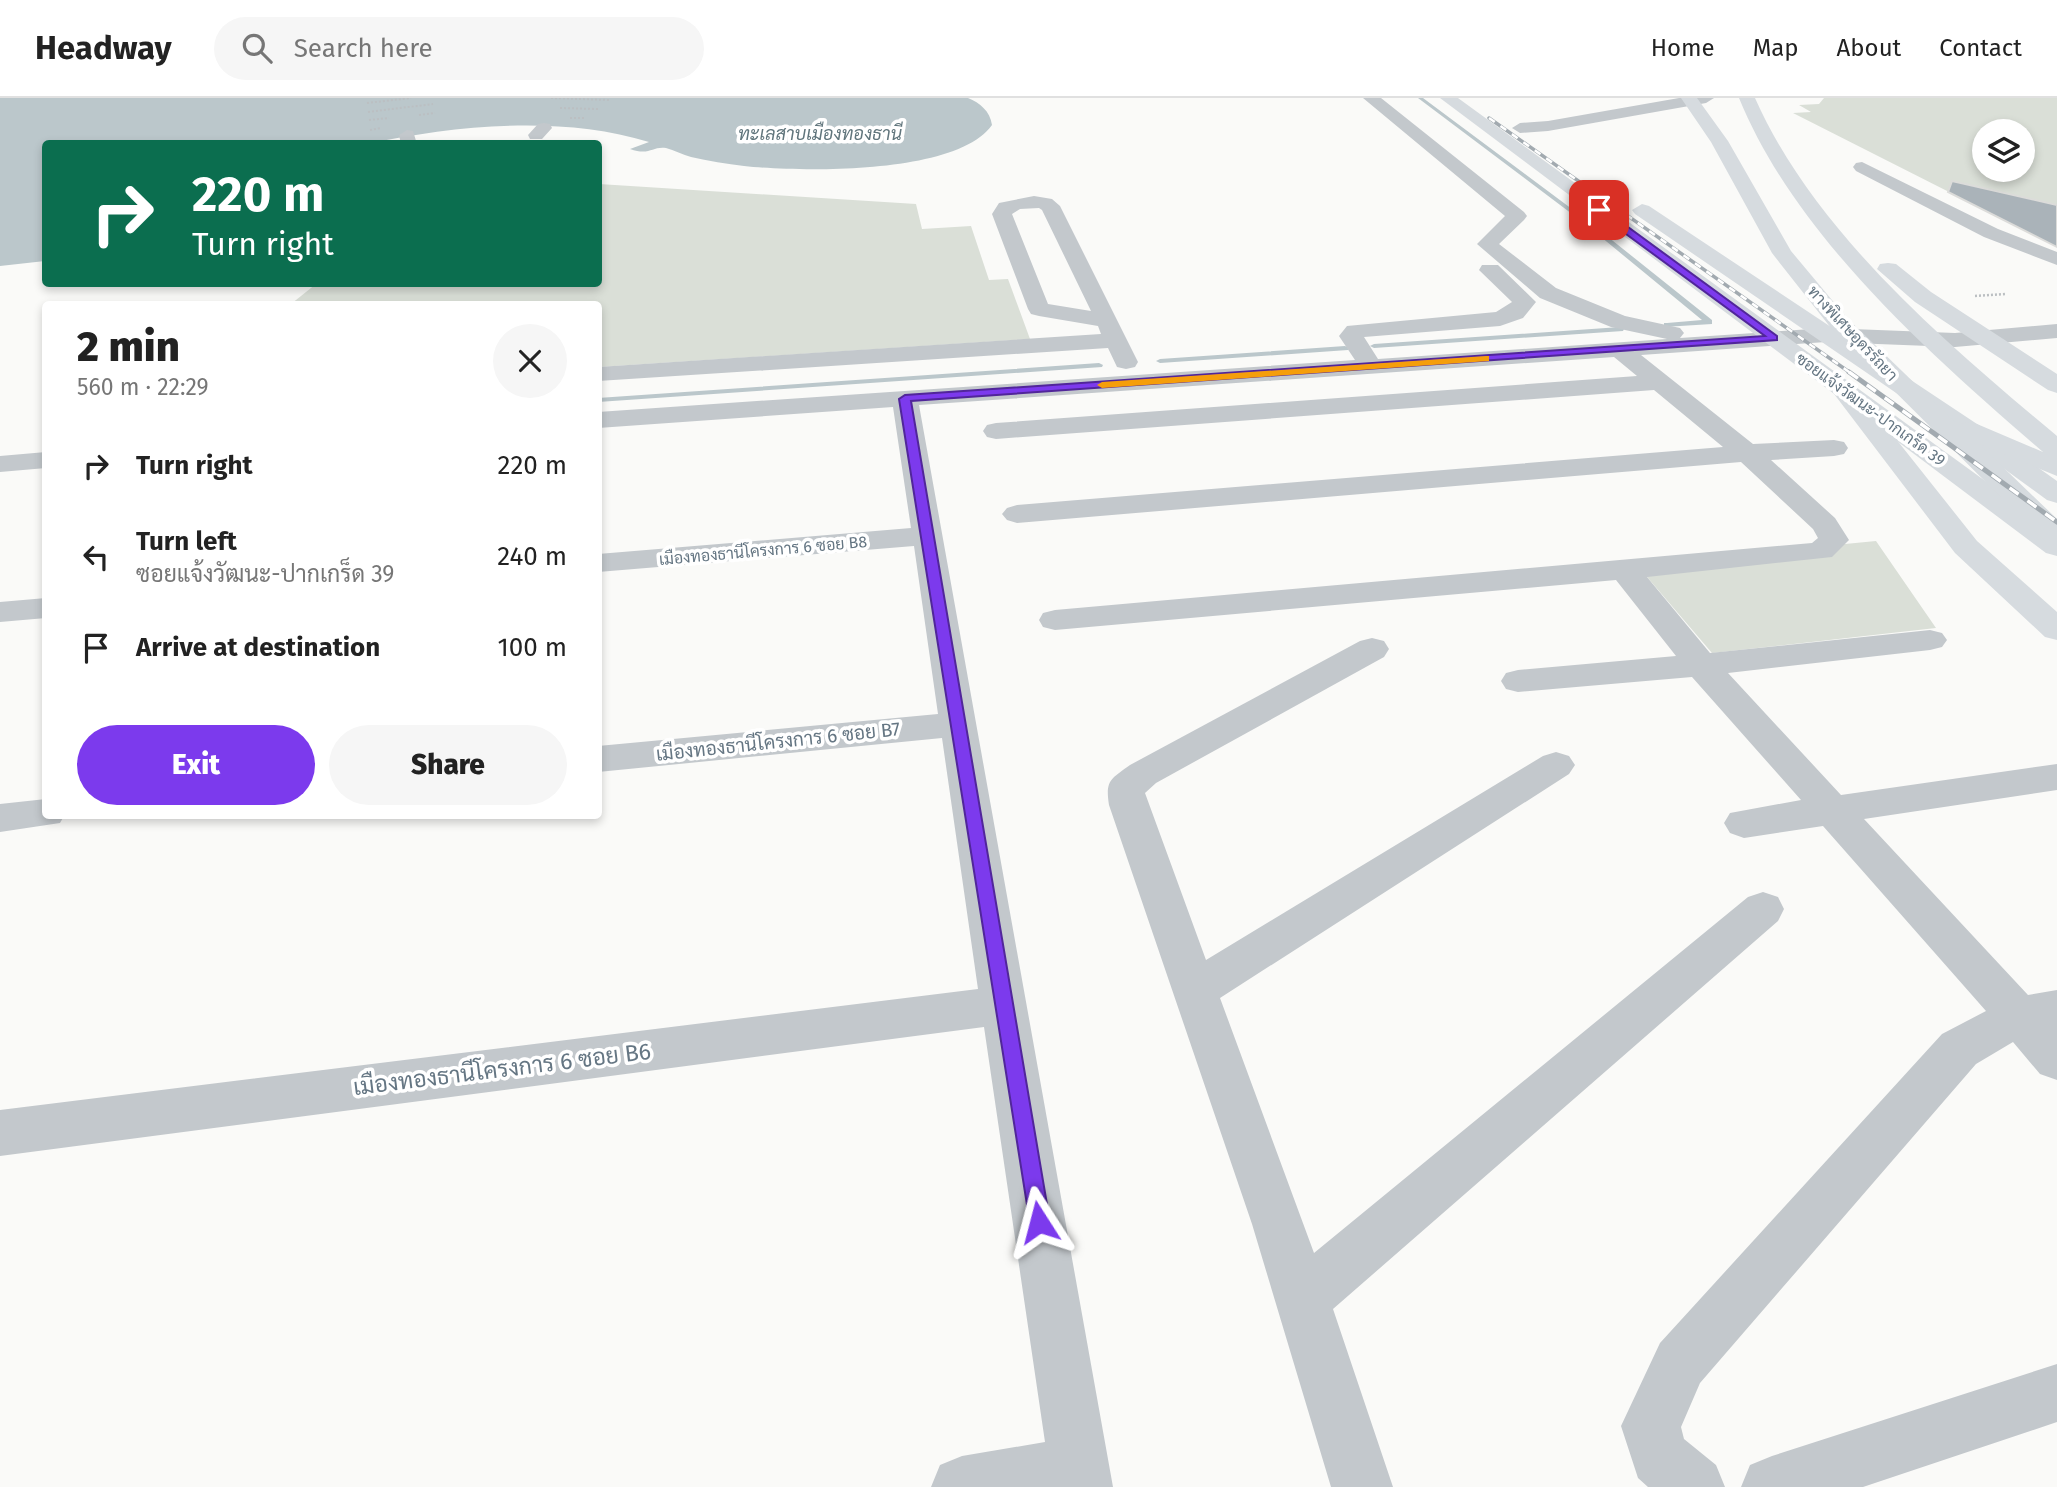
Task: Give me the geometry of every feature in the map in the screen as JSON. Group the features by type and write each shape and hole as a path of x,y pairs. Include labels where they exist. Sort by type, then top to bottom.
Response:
{"main road":[{"name":"ซอยแจ้งวัฒนะ-ปากเกร็ด 39","path":"1448,98 2057,547"},
{"path":"1478,98 1519,119 1577,166"},
{"name":"ทางพิเศษอุดรรัถยา","path":"1689,98 1719,141 1782,253 1839,323 2057,536"},
{"path":"1748,98 1768,145 1807,205 1906,316 1997,400 2057,450"},
{"name":"ซอยแจ้งวัฒนะ-ปากเกร็ด 39","path":"1622,197 1968,430 2057,494"},
{"path":"1807,205 1923,296 2057,385"},
{"path":"1955,340 2010,395 2057,431"},
{"path":"1841,386 1966,547 2057,630"},
{"path":"1968,430 2057,468"}],"street":[{"path":"1371,98 1517,216 1487,244 1478,259 1525,302 1515,313 1500,319 1355,331 1351,336 1371,366"},
{"path":"1585,109 1610,105 1599,98"},
{"path":"1519,119 1548,126 1706,98"},
{"path":"1862,167 1991,233 2057,259"},
{"path":"1110,330 1039,309 1003,214 1006,207 1032,202 1045,202 1050,206 1097,298 1135,383"},
{"path":"1487,244 1548,293 1619,322 1715,343"},
{"path":"1826,335 1887,322 2057,310"},
{"path":"2002,314 2057,352"},
{"path":"602,420 1774,338 1826,335 1955,340 2002,314 2057,331"},
{"path":"602,374 1110,330"},
{"path":"1055,620 1821,551 1834,540 1825,524 1747,453 1619,349"},
{"path":"996,431 1660,382"},
{"path":"905,399 1080,1477 962,1487"},
{"path":"1017,514 1834,447"},
{"path":"0,464 42,460"},
{"name":"เมืองทองธานีโครงการ 6 ซอย B8","path":"602,563 927,536"},
{"path":"1624,570 1701,666 1831,811 2037,1013 2057,1059"},
{"path":"0,612 42,608"},
{"path":"1518,681 1701,666 1930,640"},
{"path":"1362,1487 1302,1299 1128,806 1125,788 1143,774 1371,649"},
{"name":"เมืองทองธานีโครงการ 6 ซอย B7","path":"602,759 958,723"},
{"path":"1195,990 1556,765"},
{"path":"1744,823 2057,777"},
{"path":"0,818 42,813"},
{"path":"1302,1299 1763,909"},
{"name":"เมืองทองธานีโครงการ 6 ซอย B6","path":"0,1133 1003,1005"},
{"path":"1694,1487 1659,1457 1651,1426 1680,1363 1959,1049 2037,1013"},
{"path":"1772,1487 2057,1393"}],"path":[{"path":"367,103 411,98"},
{"path":"551,98 609,100"},
{"path":"368,111 433,104"},
{"path":"559,108 598,109"},
{"path":"1974,296 2002,314"}],"shaded area":[{"path":"1824,98 2057,98 2057,242 2048,242 1793,113 1811,112 1799,105 1819,104"},
{"path":"602,184 916,204 922,229 971,226 989,280 1008,279 1030,339 602,367 602,301 295,301 312,287 602,287"},
{"path":"1876,541 1936,628 1712,653 1636,564"}],"water":[{"name":"ทะเลสาบเมืองทองธานี","path":"0,98 968,98 984,108 992,125 974,141 946,153 913,162 838,169 744,166 691,157 666,148 637,151 630,149 649,142 580,128 545,126 472,128 386,140 42,140 42,261 0,266"}],"building":[{"path":"1952,181 2057,205 2057,247 1948,192"}],"waterway":[{"path":"1420,98 1586,222 1709,322 1667,325"},
{"path":"1374,346 1620,329"},
{"path":"1160,361 1345,348"},
{"path":"602,400 1099,365"}],"railway":[{"path":"1489,118 1852,374"},
{"path":"1849,372 2057,522"}],"slow traffic":[{"path":"1102,385 1486,359"}],"route":[{"path":"1039,1222 905,399 1774,338 1599,210"}]}
